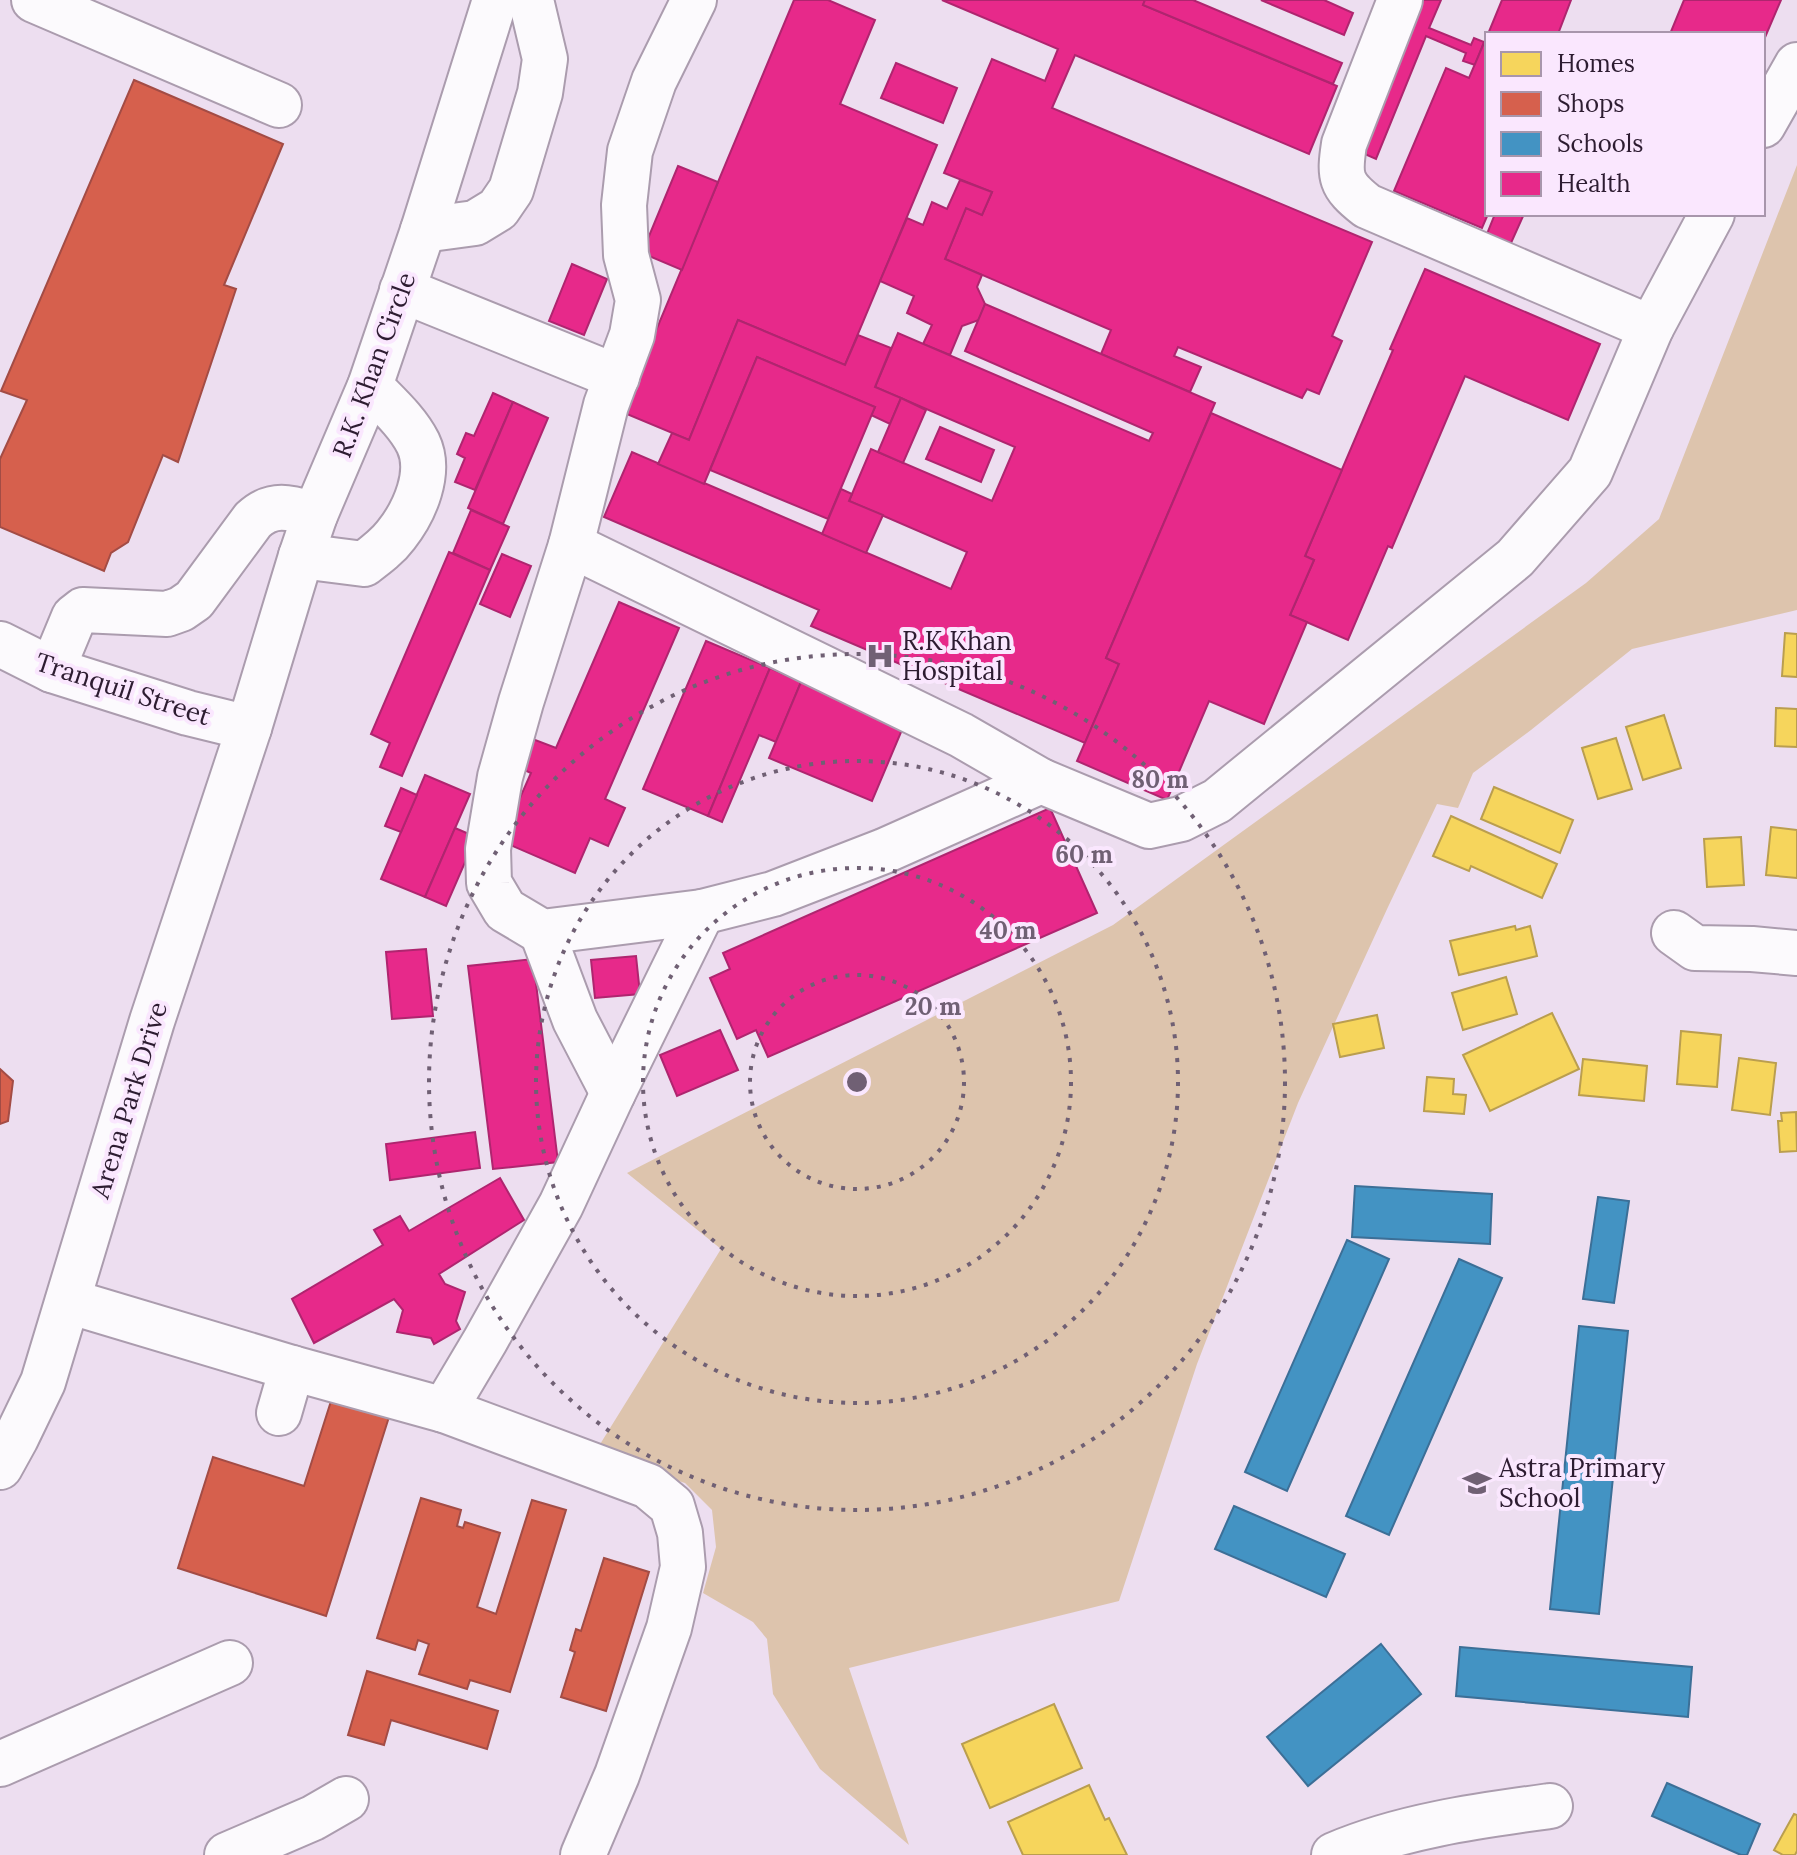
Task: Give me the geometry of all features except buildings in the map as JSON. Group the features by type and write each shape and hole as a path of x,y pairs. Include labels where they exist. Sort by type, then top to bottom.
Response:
{"street":[{"path":"34,0 279,105"},
{"name":"R.K. Khan Circle","path":"249,728 301,556 315,515 370,386 495,0"},
{"path":"423,230 475,223 498,209 511,190 540,93 545,59 531,0"},
{"path":"694,0 654,81 630,151 624,205 626,255 638,300 632,335 612,391 571,545 500,777 488,849 489,883 505,910 542,932 702,912 773,894 884,851 1041,781"},
{"path":"1400,0 1344,144 1342,179 1351,194 1367,206 1651,328"},
{"path":"1765,121 1797,65"},
{"path":"571,545 961,735 1041,781 1149,826 1181,819 1217,801 1515,558 1590,472 1651,328 1711,216"},
{"path":"397,304 612,391"},
{"path":"301,556 364,564 390,542 411,512 420,485 423,462 417,443 403,422 370,386"},
{"path":"52,670 74,617 83,610 167,614 181,609 194,600 261,513 272,508 289,507 315,515"},
{"name":"Tranquil Street","path":"0,644 52,670 188,713 249,728"},
{"name":"Arena Park Drive","path":"0,1467 43,1382 152,1021 249,728"},
{"path":"444,1410 561,1205 702,912"},
{"path":"542,932 575,1020 613,1093"},
{"path":"1674,933 1695,948 1797,953"},
{"path":"68,1301 444,1410 648,1486 672,1506 680,1533 683,1567 669,1628 617,1775 583,1855"},
{"path":"279,1413 292,1368"},
{"path":"0,1764 230,1663"},
{"path":"227,1855 313,1818 346,1799"},
{"path":"1334,1855 1362,1843 1420,1828 1550,1806"}],"shaded area":[{"path":"1797,165 1797,610 1632,649 1473,773 1458,808 1437,804 1298,1103 1197,1364 1119,1601 849,1668 909,1845 820,1769 773,1694 767,1639 753,1622 703,1593 716,1547 712,1510 685,1483 594,1454 721,1249 627,1173 1113,925 1586,583 1659,519"}],"place":[{"name":"R.K Khan Hospital","path":"880,656"},
{"name":"Astra Primary School","path":"1477,1483"}]}
